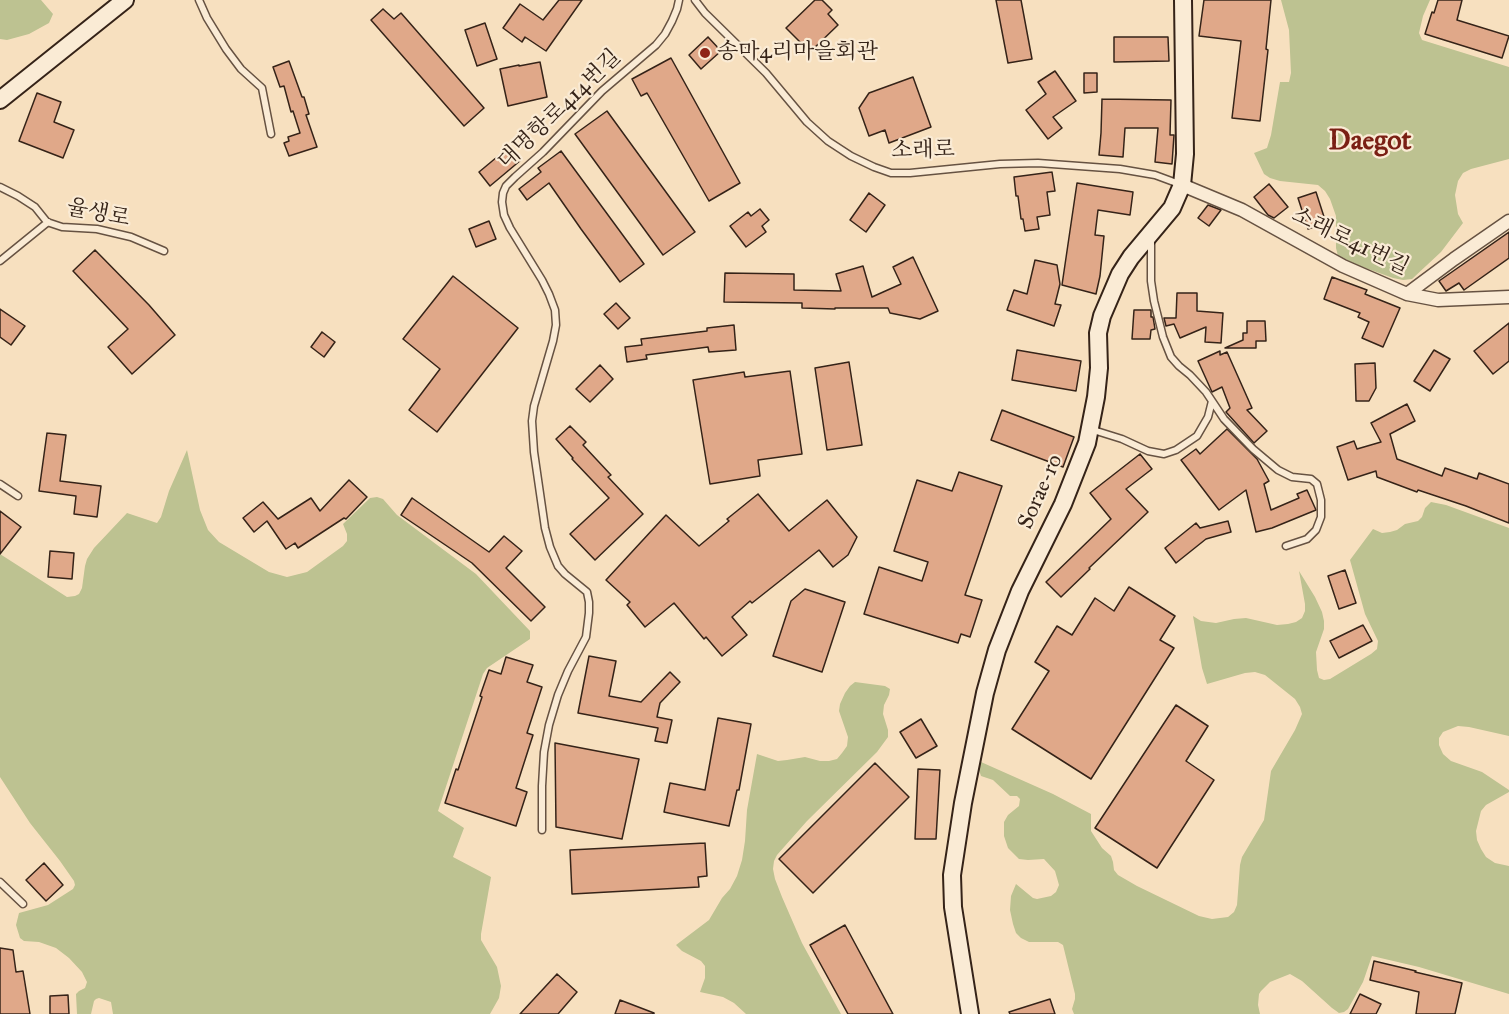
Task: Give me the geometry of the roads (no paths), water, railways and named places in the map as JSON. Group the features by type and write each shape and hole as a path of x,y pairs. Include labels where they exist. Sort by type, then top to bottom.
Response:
{"street":[{"path":"0,100 125,0"},
{"name":"Sorae-ro","path":"970,1014 953,907 952,875 963,803 985,693 997,650 1020,591 1063,504 1087,443 1096,398 1099,368 1098,333 1102,316 1120,274 1131,257 1172,208 1182,185 1185,154 1183,0"},
{"name":"소래로41번길","path":"1182,185 1242,210 1343,266 1407,294 1438,300 1509,297"},
{"path":"1407,294 1509,221"}],"lane":[{"path":"199,0 226,49 241,69 262,88 271,134"},
{"name":"대명항로414번길","path":"542,830 544,752 549,725 568,671 582,646 590,613 587,592 558,566 550,547 534,452 532,422 534,406 553,341 556,325 555,310 545,287 504,215 503,193 511,182 602,91 656,45 672,21 679,0"},
{"name":"소래로","path":"695,0 705,13 766,73 807,122 828,141 874,167 891,173 910,173 1000,164 1049,163 1138,172 1155,175 1182,185"},
{"name":"율생로","path":"0,187 35,207 48,222 62,227 97,229 131,237 164,251"},
{"path":"0,261 48,222"},
{"path":"1151,235 1151,281 1163,337 1171,357 1206,392 1224,419 1253,449 1278,470 1292,477 1311,479 1317,484 1321,500 1321,517 1316,530 1307,539 1286,546"},
{"path":"1090,429 1122,439 1148,451 1164,454 1176,450 1197,436 1208,417 1212,400"},
{"path":"0,484 18,496"},
{"path":"0,882 23,904"}],"place":[{"name":"송마4리마을회관","path":"705,53"}],"district":[{"name":"Daegot","path":"1370,142"}]}
